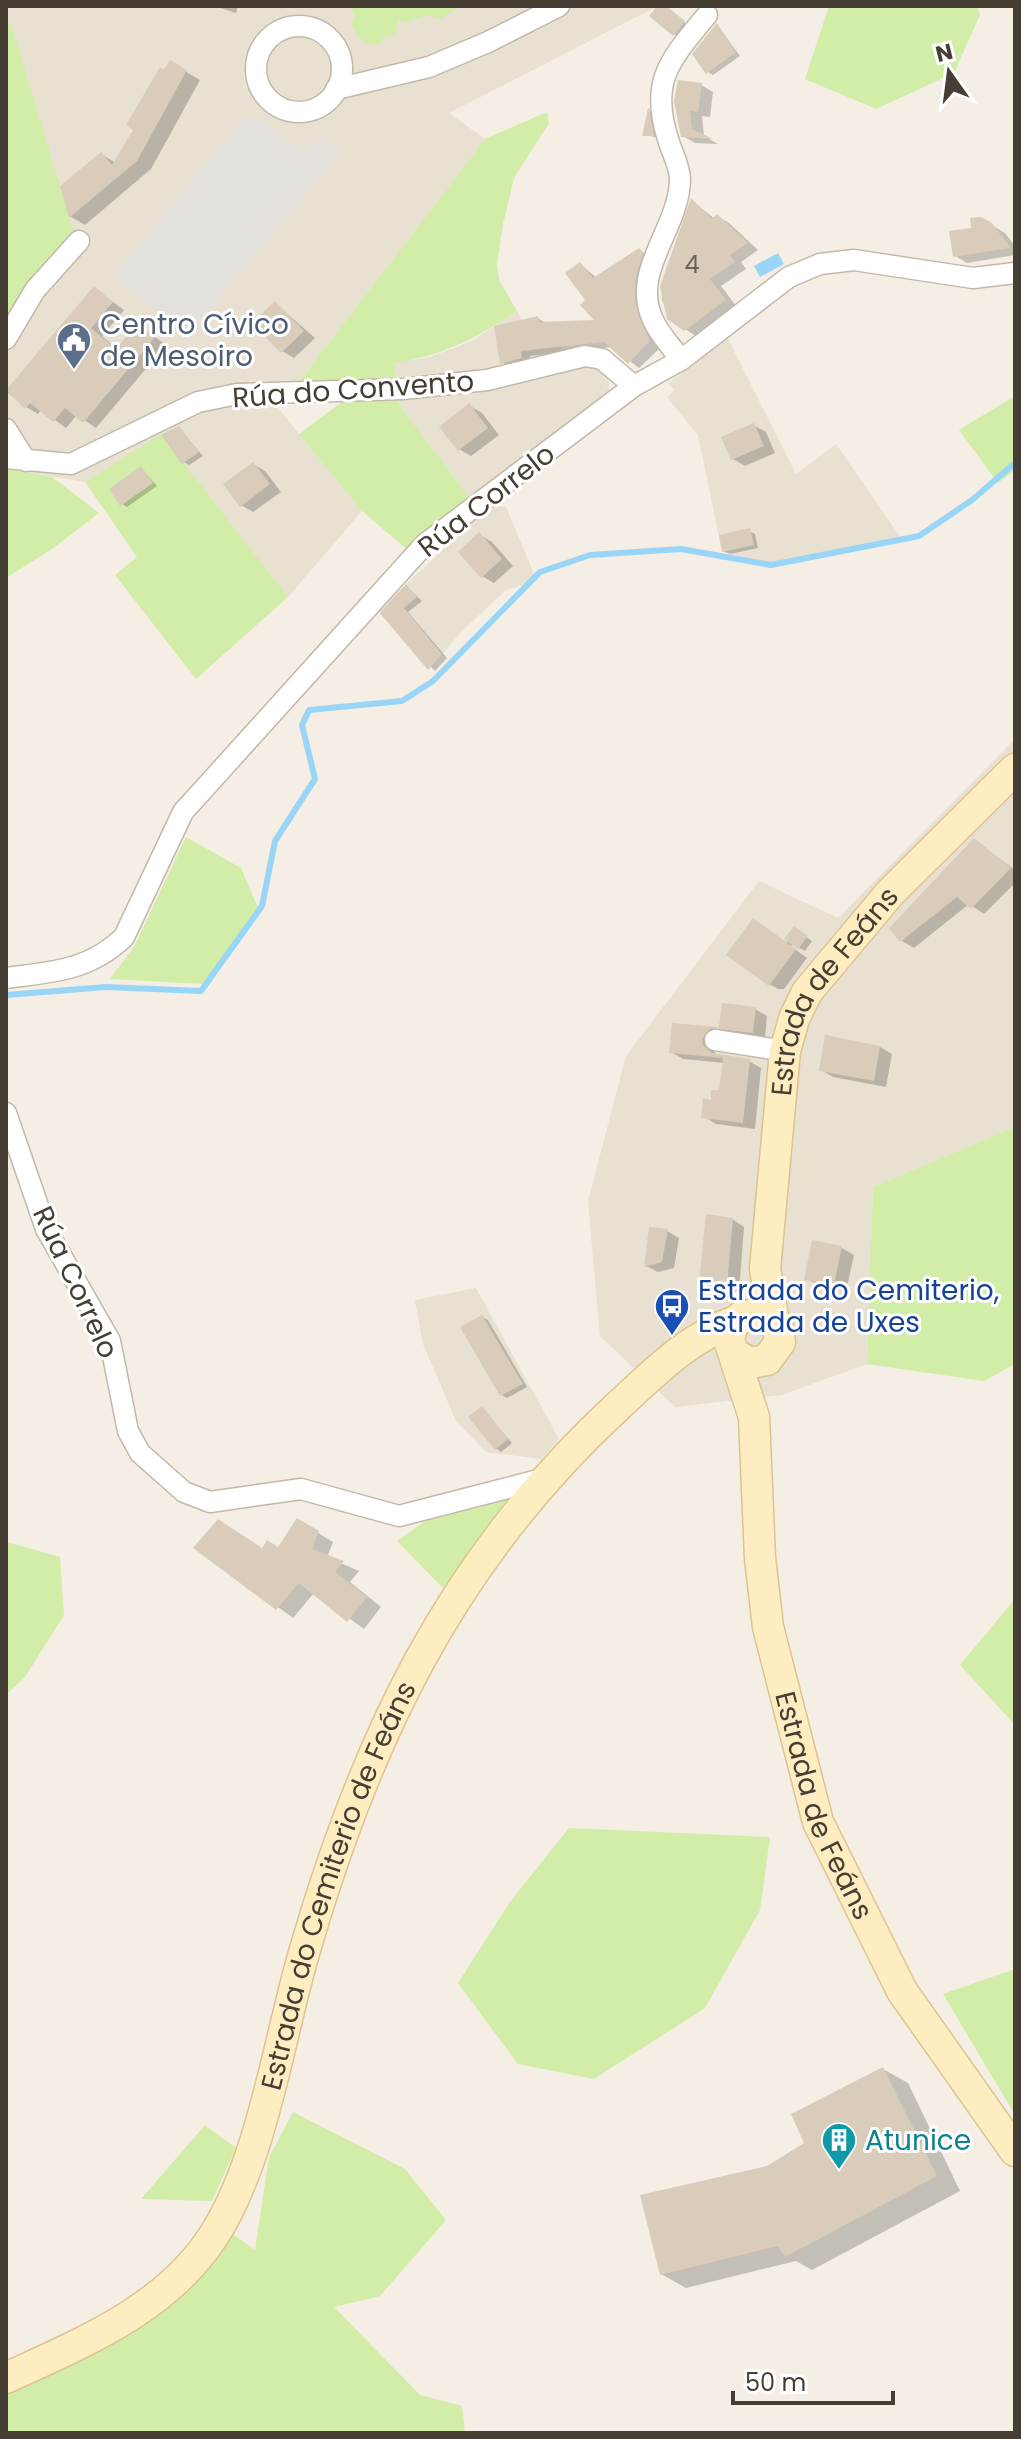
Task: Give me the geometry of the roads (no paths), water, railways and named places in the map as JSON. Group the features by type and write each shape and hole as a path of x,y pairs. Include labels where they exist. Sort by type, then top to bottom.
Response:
{"street":[{"path":"336,89 341,75 341,61 336,47 326,36 298,26 283,29 261,48 256,62 262,91 284,109 314,109 336,89 429,67 488,42 559,6"},
{"path":"681,360 653,321 648,299 652,258 670,226 680,180 660,98 662,76 707,15"},
{"path":"341,61 375,78"},
{"path":"6,339 35,290 79,241"},
{"name":"Rúa Correlo","path":"6,978 67,970 107,953 124,937 183,812 425,544 634,386 681,360 763,294 789,277 820,264 854,260 973,278 1015,273"},
{"name":"Rúa do Convento","path":"6,429 16,460 71,464 198,402 237,394 403,389 487,380 585,356 602,359 634,386"},
{"name":"Estrada de Feáns","path":"754,1417 780,1342 765,1269 785,1051 794,1019 807,992 891,892 1014,772"},
{"path":"715,1040 785,1051"},
{"name":"Rúa Correlo","path":"6,1113 46,1229 110,1341 128,1431 140,1453 184,1492 210,1502 301,1489 399,1516 546,1478"},
{"name":"Estrada de Feáns","path":"765,1269 736,1334 754,1417 760,1558 768,1627 818,1822 902,1991 1015,2151"},
{"path":"774,1322 763,1314 736,1334 750,1363 767,1360 774,1355"},
{"name":"Estrada do Cemiterio de Feáns","path":"6,2378 111,2329 169,2286 214,2236 245,2168 304,1952 364,1778 406,1684 452,1600 506,1525 566,1454 667,1364 736,1334"}],"water":[{"path":"778,253 784,264 760,277 754,266"}],"waterway":[{"path":"6,995 106,987 201,991 262,906 275,841 315,779 302,725 309,710 402,701 433,681 540,572 590,555 681,549 771,565 919,536 972,500 1015,463"}],"place":[{"name":"Centro Cívico de Mesoiro","path":"74,371"},
{"name":"Estrada do Cemiterio, Estrada de Uxes","path":"672,1337"},
{"name":"Atunice","path":"839,2171"}]}
